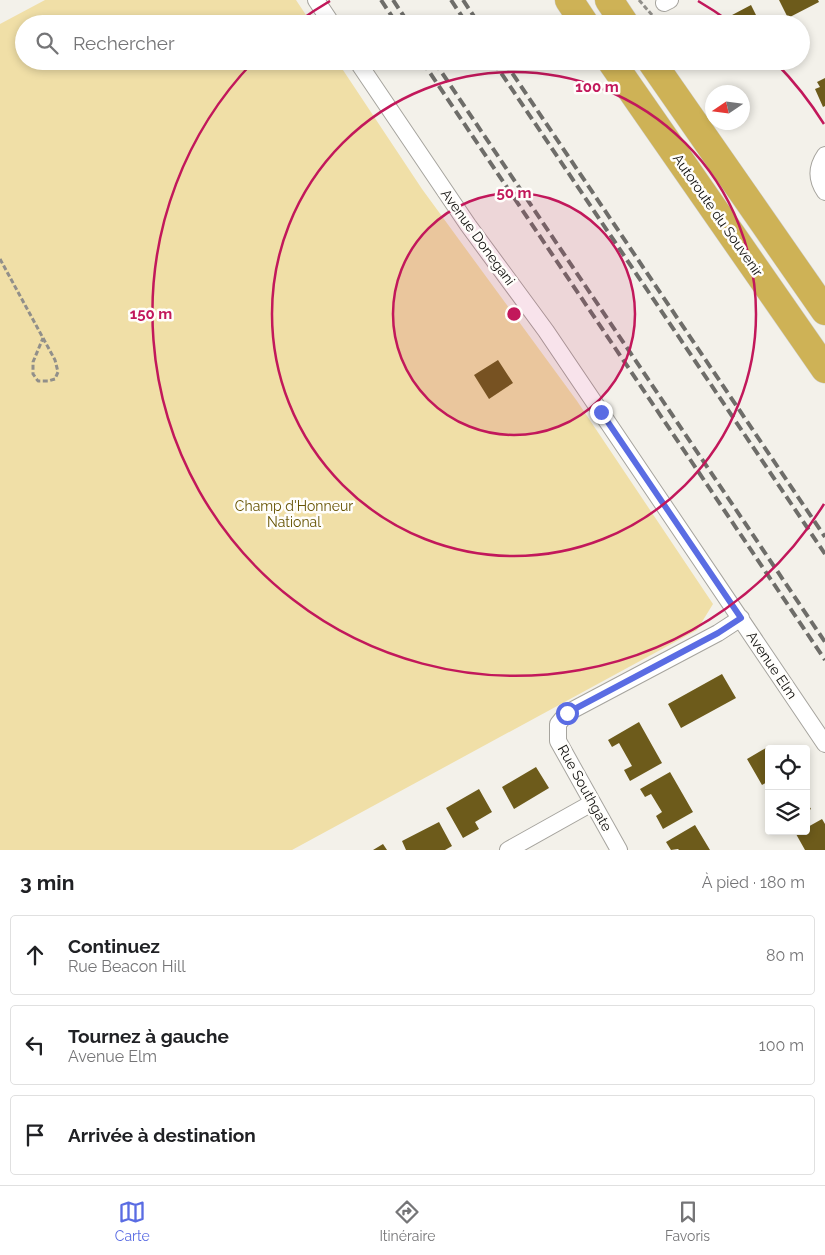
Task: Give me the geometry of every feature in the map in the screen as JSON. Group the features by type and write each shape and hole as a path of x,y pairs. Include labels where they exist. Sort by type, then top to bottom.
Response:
{"highway":[{"path":"569,0 579,15"},
{"path":"609,0 619,15"},
{"name":"Autoroute du Souvenir","path":"617,70 825,369"},
{"path":"657,70 825,311"}],"street":[{"path":"316,0 326,15"},
{"name":"Avenue Donegani","path":"363,70 468,225 531,309 601,412"},
{"path":"822,162 819,181 825,192"},
{"name":"Avenue Elm","path":"601,412 825,744"},
{"name":"Rue Southgate","path":"619,850 558,741 558,724 567,713 718,633 741,618"},
{"path":"508,850 592,803"}],"path":[{"path":"0,259 55,360 58,372 55,379 48,381 38,381 33,374 33,362 43,338"}],"green space":[{"name":"Champ d'Honneur National","path":"45,0 296,0 306,15 17,15"},
{"name":"Champ d'Honneur National","path":"15,16 15,70 343,70 422,189 577,401 713,604 697,630 292,850 0,850 0,24"}],"building":[{"path":"779,0 818,0 819,2 794,15 786,15"},
{"path":"751,5 756,15 732,15"},
{"path":"825,78 825,106 823,107 815,89 820,87 817,82"},
{"path":"498,360 513,383 489,399 474,375"},
{"path":"722,674 736,698 681,728 668,704"},
{"path":"639,722 662,763 630,781 624,770 632,766 619,743 612,747 608,740"},
{"path":"765,748 765,783 762,785 747,759"},
{"path":"536,767 549,788 514,809 502,787"},
{"path":"670,772 693,812 663,829 656,816 662,812 651,794 645,797 640,789"},
{"path":"479,789 492,812 475,822 479,829 463,838 446,808"},
{"path":"822,819 825,824 825,850 805,850 797,835 810,835 810,826"},
{"path":"439,822 452,846 445,850 406,850 402,841"},
{"path":"695,825 710,850 671,850 666,842"},
{"path":"383,844 387,850 373,850"}],"railway":[{"path":"381,0 391,15"},
{"path":"393,0 403,15"},
{"path":"451,0 461,15"},
{"path":"463,0 473,15"},
{"path":"428,70 825,660"},
{"path":"440,70 825,642"},
{"path":"499,70 825,554"},
{"path":"510,70 825,537"}],"route":[{"path":"567,713 718,633 741,618 601,412"}]}
